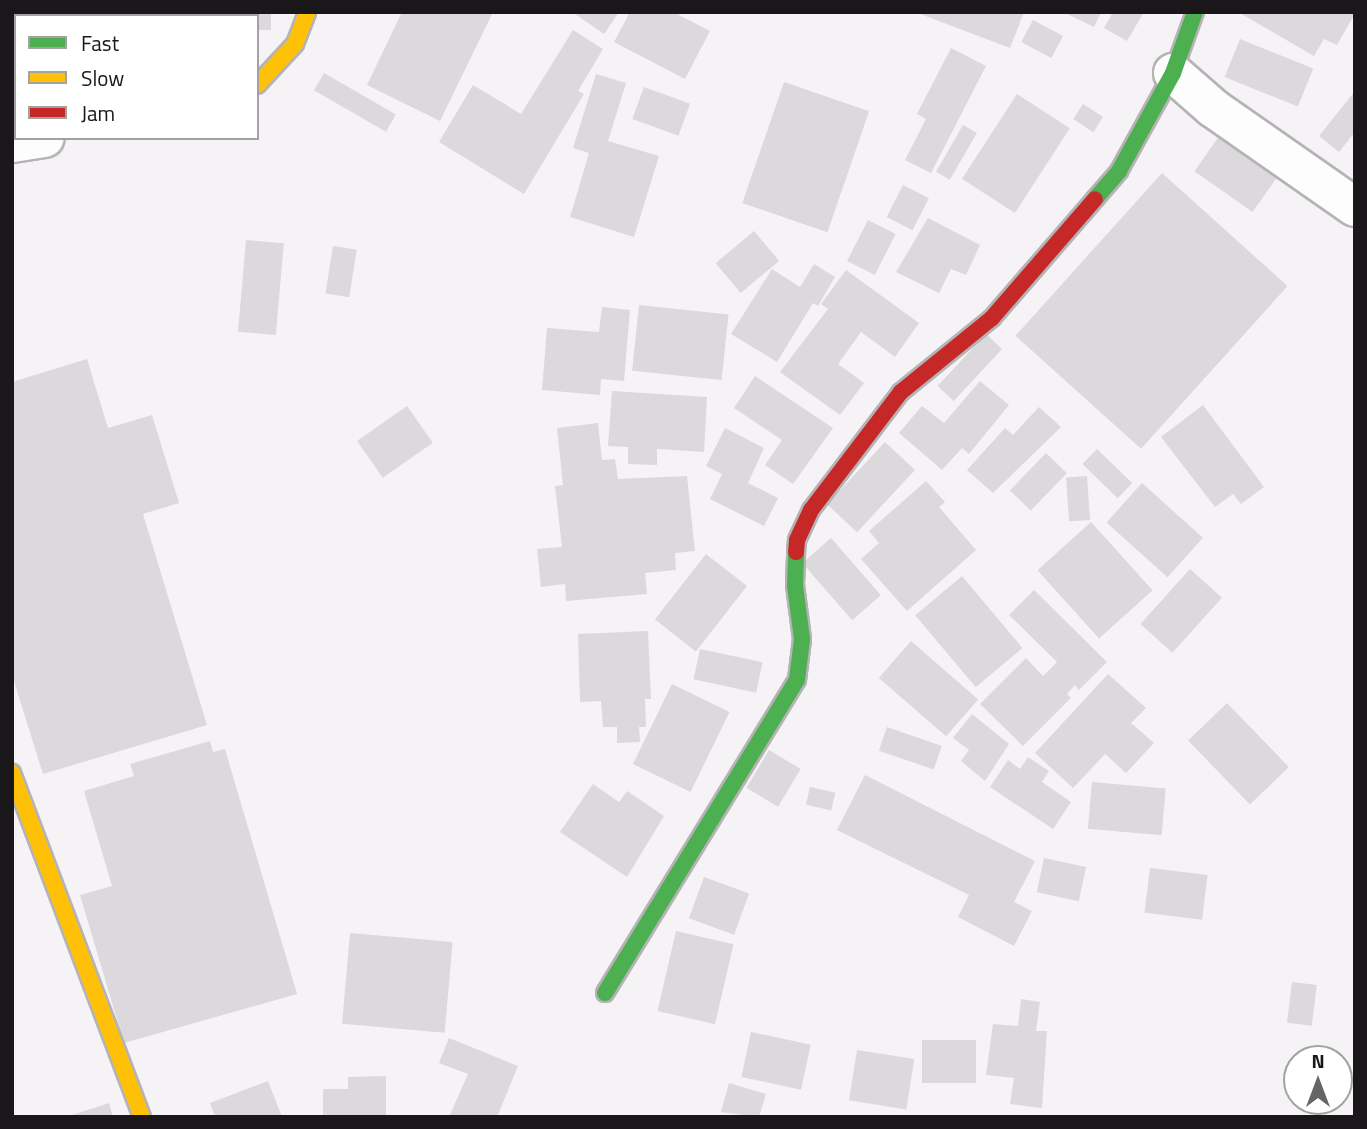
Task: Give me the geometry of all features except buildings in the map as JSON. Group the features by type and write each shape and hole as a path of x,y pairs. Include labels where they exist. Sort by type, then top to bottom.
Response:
{"street":[{"path":"259,83 295,44 307,12"},
{"path":"605,993 797,680 802,639 795,585 797,540 811,510 901,392 992,318 1067,236 1119,171 1173,73 1195,12"},
{"path":"1173,73 1213,108 1355,207"},
{"path":"12,143 32,140"},
{"path":"12,774 142,1117"}],"traffic: fast":[{"path":"1095,199 1119,171 1173,73 1195,12"},
{"path":"605,993 797,680 802,639 795,585 796,552"}],"traffic: slow":[{"path":"259,83 295,44 307,12"},
{"path":"12,773 142,1117"}],"traffic: jam":[{"path":"796,552 797,540 811,510 901,392 992,318 1095,199"}]}
